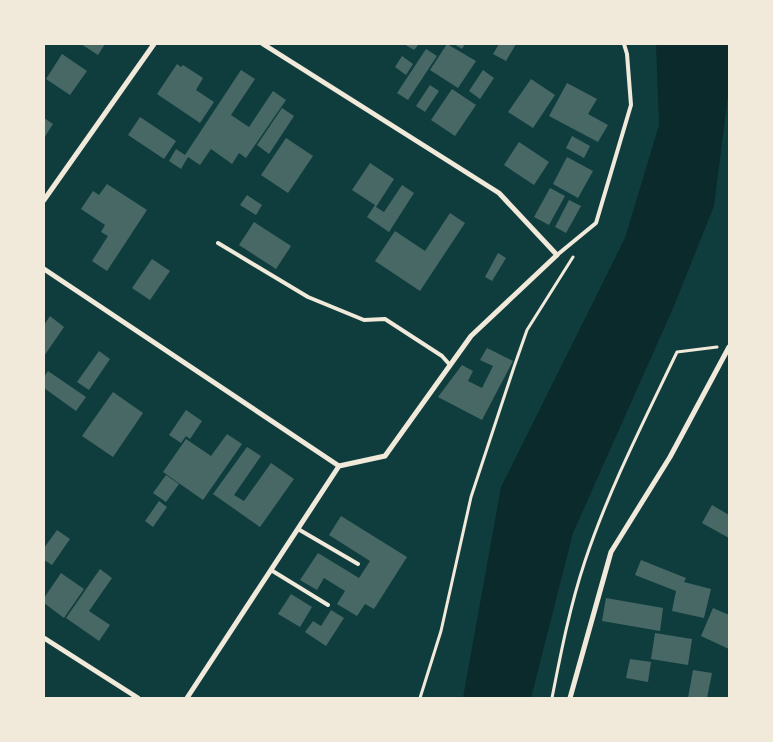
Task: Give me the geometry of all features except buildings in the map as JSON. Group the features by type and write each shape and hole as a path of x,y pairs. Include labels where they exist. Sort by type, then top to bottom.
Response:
{"street":[{"path":"44,200 154,44"},
{"path":"188,698 339,466 386,456 471,336 557,255 499,193 263,44"},
{"path":"44,269 339,466"},
{"path":"570,698 611,552 670,457 729,347"},
{"path":"44,638 138,698"}],"lane":[{"path":"557,255 596,224 631,105 627,54 624,44"},
{"path":"218,243 308,297 364,320 385,319 442,356 450,365"},
{"path":"298,529 358,564"},
{"path":"271,570 328,605"}],"path":[{"path":"420,698 441,631 471,497 514,367 528,330 574,256"},
{"path":"552,698 562,646 585,561 616,480 677,352 721,347"}],"water":[{"path":"656,44 729,44 729,88 714,206 674,306 573,533 531,698 463,698 501,487 625,238 659,125"}]}
